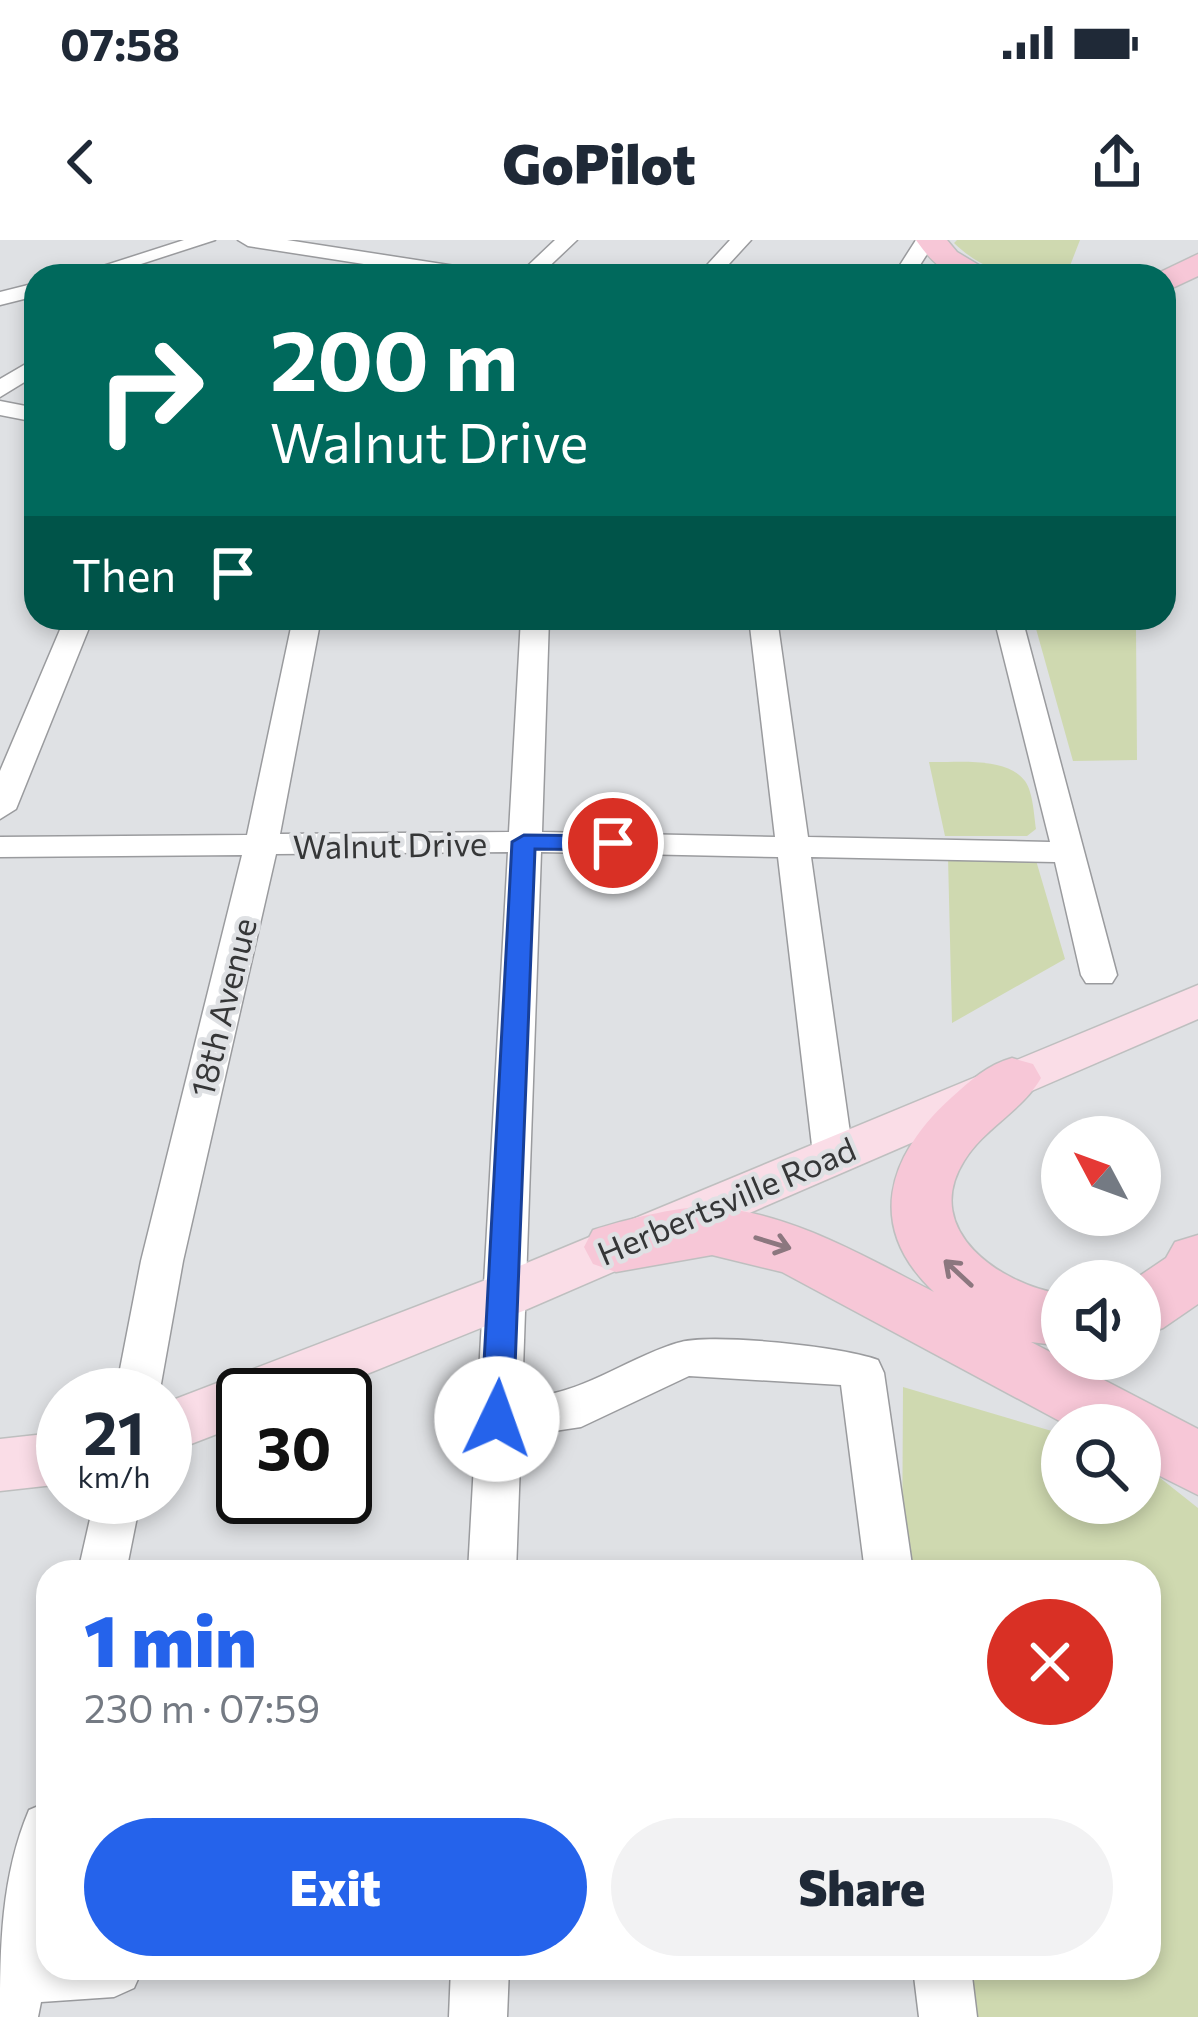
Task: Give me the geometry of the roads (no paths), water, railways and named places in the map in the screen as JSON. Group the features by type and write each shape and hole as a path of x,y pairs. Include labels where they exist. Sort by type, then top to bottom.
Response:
{"highway":[{"path":"928,240 955,264"},
{"path":"1012,1078 961,1124 934,1158 920,1194 924,1236 958,1279 1012,1310 1041,1316"},
{"path":"616,1247 712,1232 800,1252 1090,1404"},
{"path":"1161,1295 1189,1276 1198,1260"},
{"path":"1161,1443 1198,1465"}],"main road":[{"name":"Herbertsville Road","path":"320,1368 503,1296 1198,1001"},
{"path":"0,1465 36,1461"}],"street":[{"path":"123,264 205,240"},
{"path":"186,264 224,240"},
{"path":"248,240 403,264"},
{"path":"364,264 395,240"},
{"path":"540,264 567,240"},
{"path":"718,264 741,240"},
{"path":"0,809 74,630"},
{"name":"18th Avenue","path":"142,1368 161,1261 261,846 305,630"},
{"path":"492,1560 534,630"},
{"path":"765,630 833,1154"},
{"path":"1012,630 1100,975"},
{"name":"Walnut Drive","path":"0,847 524,842 1067,852"},
{"path":"497,1419 565,1414 692,1357 847,1367 862,1373 887,1560"},
{"path":"105,1560 112,1524"},
{"path":"36,1878 8,1991 59,1980"},
{"path":"478,2017 480,1980"},
{"path":"943,1980 948,2017"}]}
